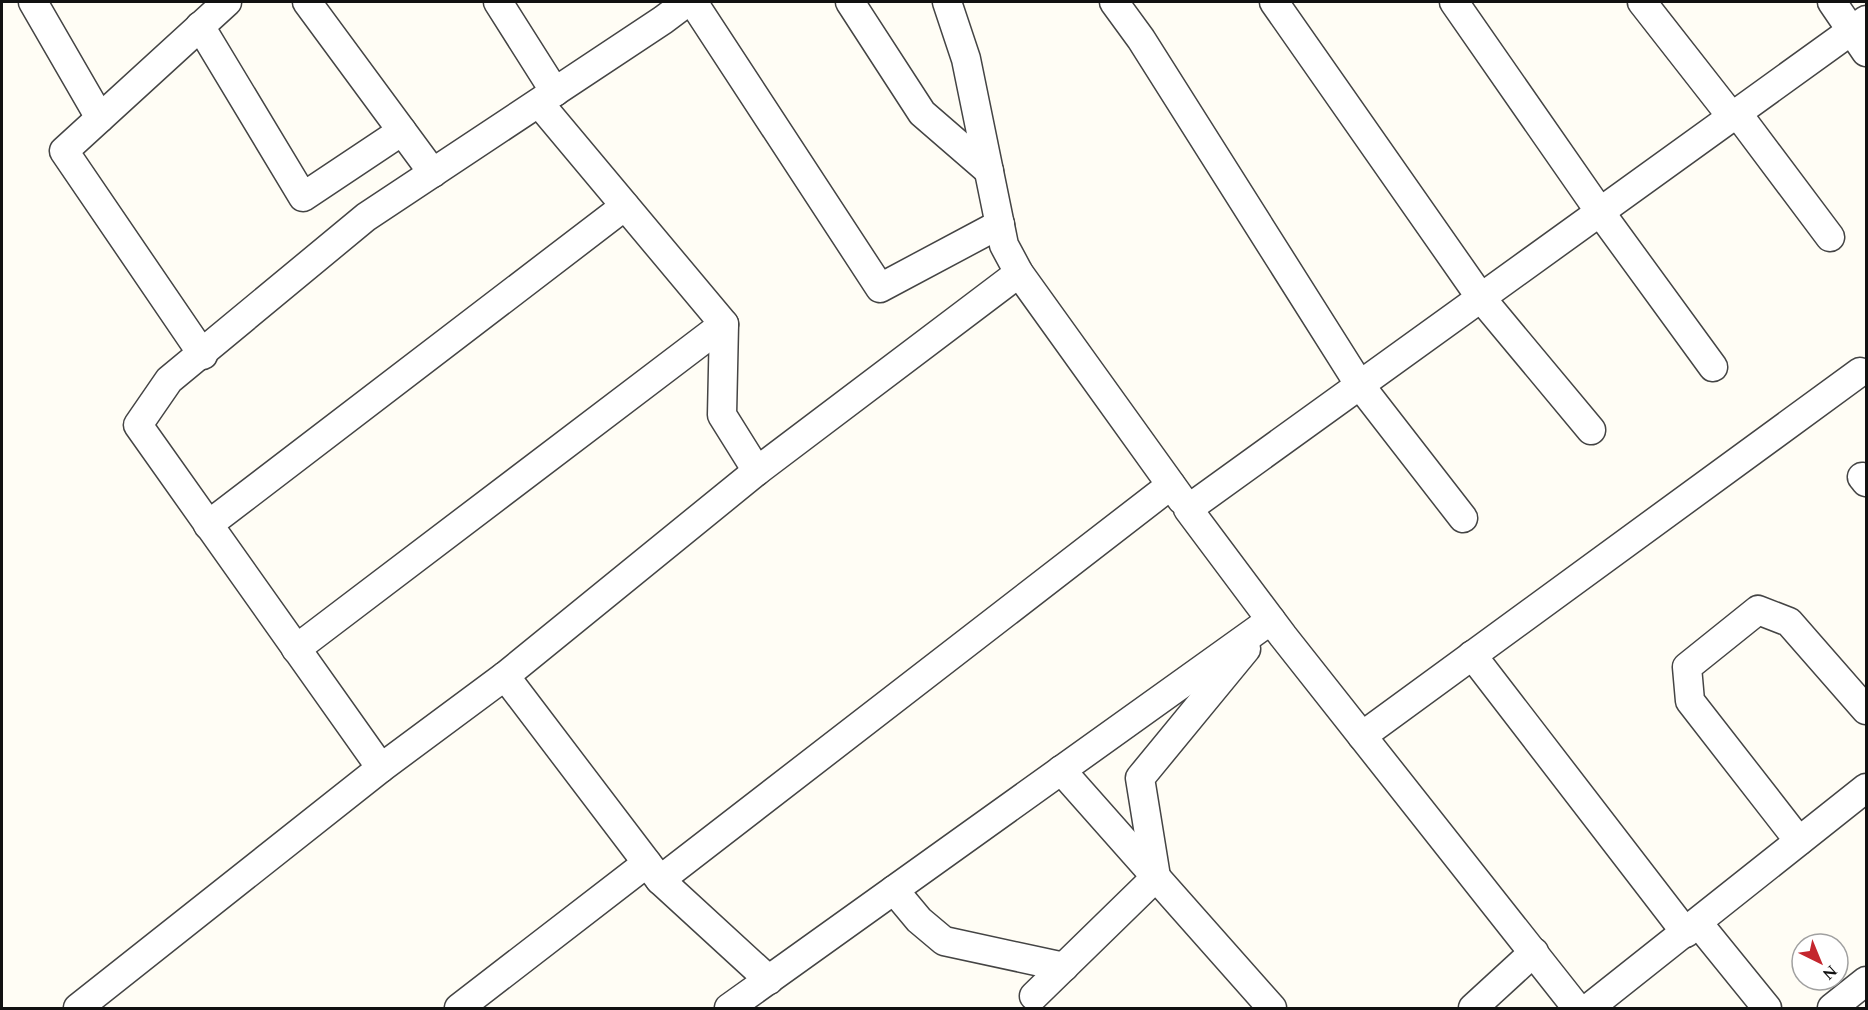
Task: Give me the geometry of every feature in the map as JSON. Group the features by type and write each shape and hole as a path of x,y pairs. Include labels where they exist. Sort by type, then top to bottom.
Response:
{"street":[{"path":"33,2 100,118"},
{"path":"203,355 64,151 227,2"},
{"path":"307,2 433,173"},
{"path":"498,2 547,97 626,206 724,324 722,415 757,471"},
{"path":"381,768 138,425 169,380 203,355 366,217 687,2"},
{"path":"693,2 880,288 1000,224"},
{"path":"850,2 922,113 989,171"},
{"path":"946,2 966,59 1004,245 1019,273 1188,509 1271,620 1577,1008"},
{"path":"1114,2 1141,39 1359,384 1463,518"},
{"path":"1274,2 1481,298 1591,430"},
{"path":"1454,2 1600,212 1713,367"},
{"path":"1642,2 1830,237"},
{"path":"1188,509 1734,115 1862,34 1832,2"},
{"path":"200,26 303,197 402,131"},
{"path":"208,525 626,206"},
{"path":"78,1008 381,768 505,676 757,471 1019,273"},
{"path":"296,649 724,324"},
{"path":"1362,736 1860,372"},
{"path":"459,1008 653,872 1171,485"},
{"path":"1799,842 1690,701 1687,667 1758,610 1789,622 1866,710"},
{"path":"729,1008 1271,620"},
{"path":"1156,877 1140,778 1271,620"},
{"path":"1472,655 1692,928 1767,1008"},
{"path":"505,676 653,872 769,980"},
{"path":"1061,770 1272,1008"},
{"path":"1589,1008 1866,788"},
{"path":"1034,996 1156,877"},
{"path":"894,890 919,920 944,941 1064,967"},
{"path":"1473,1008 1534,952"},
{"path":"1832,1008 1866,981"}]}
